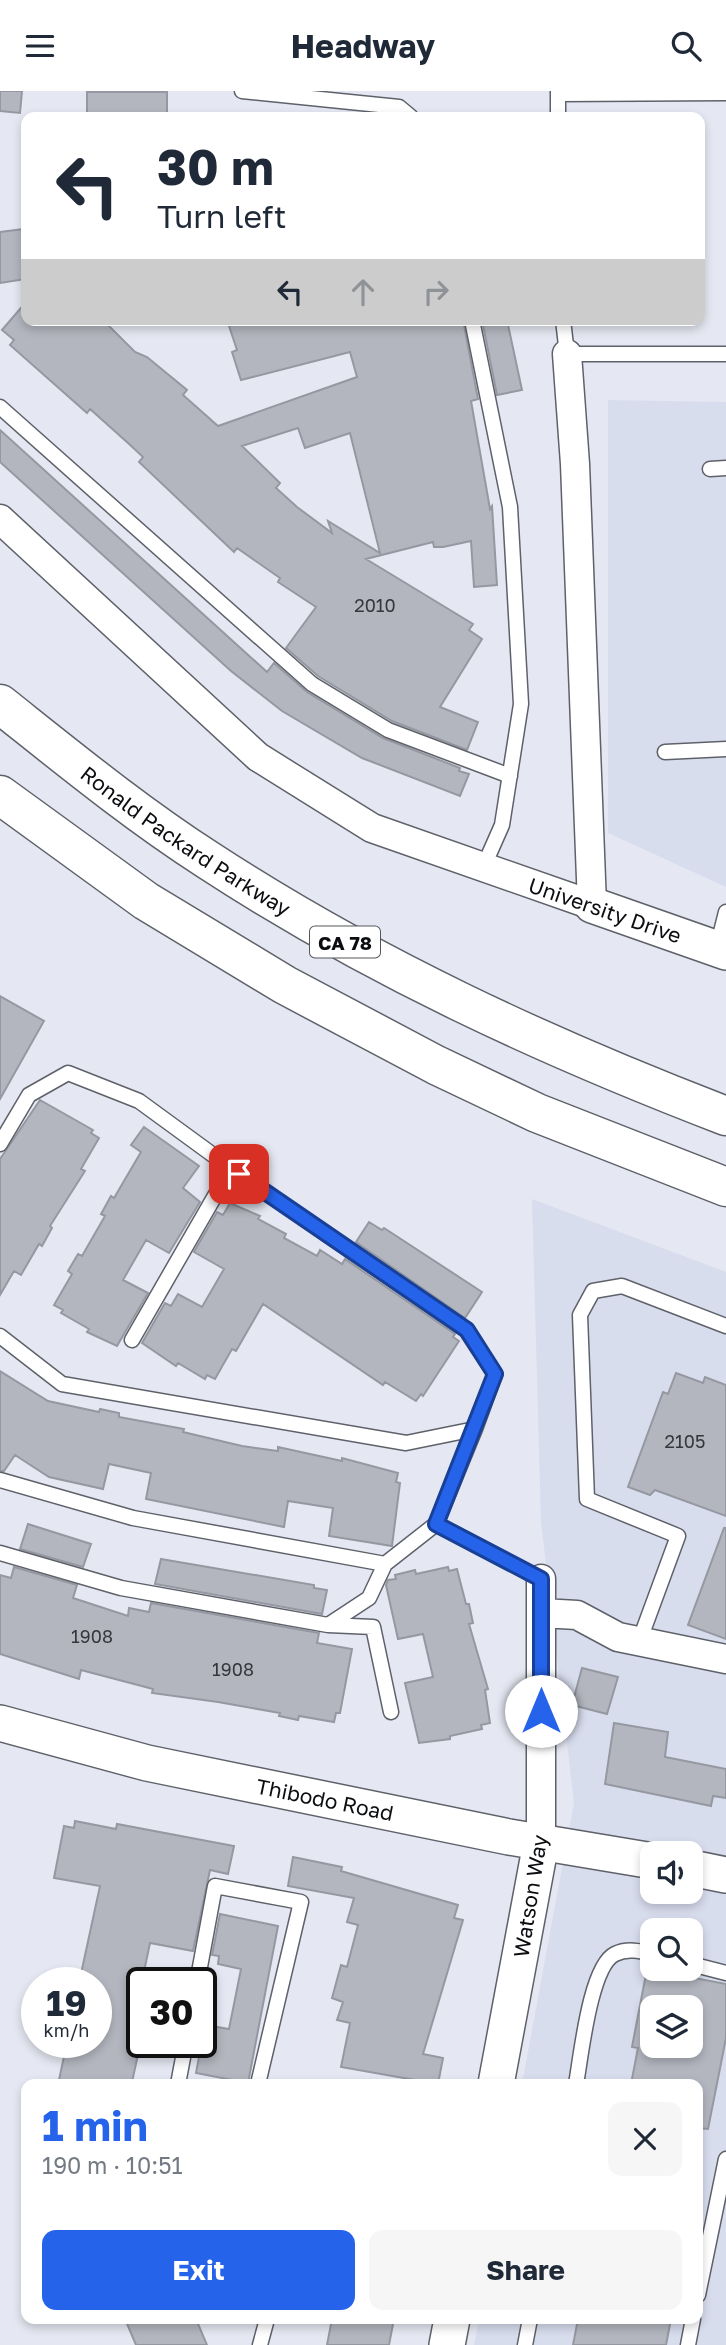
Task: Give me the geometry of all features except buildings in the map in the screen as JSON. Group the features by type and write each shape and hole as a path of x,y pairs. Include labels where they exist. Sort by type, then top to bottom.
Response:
{"highway":[{"name":"Ronald Packard Parkway","path":"0,704 109,791 208,860 316,926 434,990 539,1040 726,1115"},
{"path":"0,795 146,901 296,991 436,1065 537,1113 726,1187"}],"street":[{"path":"567,354 575,464 592,905"},
{"name":"University Drive","path":"0,520 258,757 372,828 721,951"},
{"name":"Watson Way","path":"497,2079 541,1843 541,1579"},
{"path":"541,1613 578,1615 618,1637 726,1659"},
{"name":"Thibodo Road","path":"0,1723 147,1763 541,1843 640,1859"},
{"path":"703,1870 726,1875"},
{"path":"447,2345 451,2324"}],"lane":[{"path":"242,91 399,107 405,112"},
{"path":"558,112 558,93 726,93"},
{"path":"473,326 510,507 521,704 502,825 483,868"},
{"path":"564,326 567,354 726,354"},
{"path":"0,407 312,684 388,730 510,776"},
{"path":"710,469 726,468"},
{"path":"664,753 726,749"},
{"path":"721,951 726,912"},
{"path":"0,1144 29,1095 68,1073 139,1101 231,1168 467,1330 495,1374 436,1524 385,1564 369,1598 328,1625"},
{"path":"132,1340 231,1168"},
{"path":"639,1642 678,1536 587,1499 580,1315 593,1291 622,1286 726,1325"},
{"path":"0,1336 62,1384 406,1443 475,1429"},
{"path":"0,1480 133,1518 385,1564"},
{"path":"436,1524 541,1579"},
{"path":"0,1553 121,1588 328,1625 373,1627 391,1712"},
{"path":"200,1967 215,1886 301,1902 259,2079"},
{"path":"577,2079 595,1987 603,1964 615,1954 640,1951"},
{"path":"703,1967 726,1973"},
{"path":"179,2079 183,2058"},
{"path":"703,2277 721,2210 726,2159"},
{"path":"260,2345 266,2324"},
{"path":"525,2345 529,2324"},
{"path":"688,2345 692,2324"}],"shaded area":[{"path":"608,400 726,402 726,887 608,833"},
{"path":"532,1199 726,1272 726,2345 474,2345 478,2324 703,2324 703,2079 523,2079 574,1803 541,1522"}],"route":[{"path":"239,1174 467,1330 495,1374 436,1524 541,1579 541,1711"}]}
